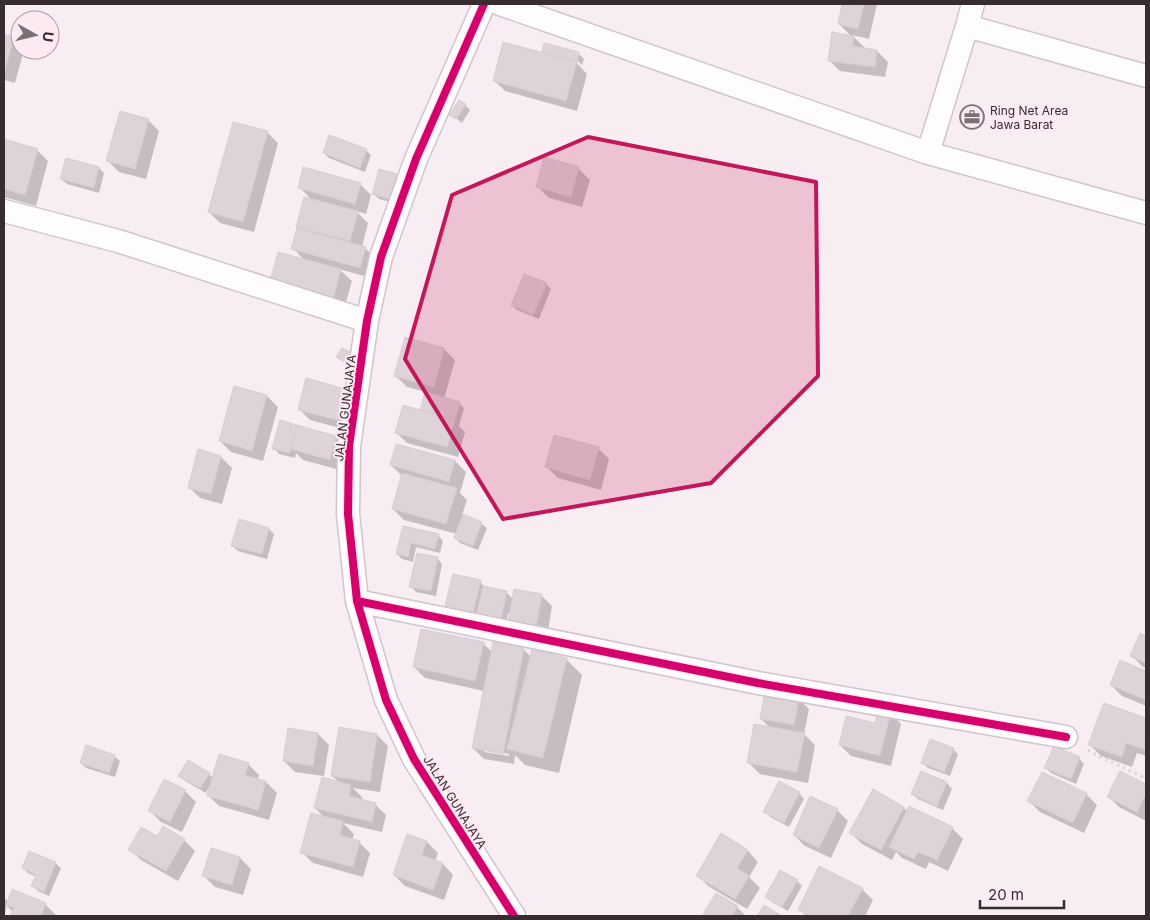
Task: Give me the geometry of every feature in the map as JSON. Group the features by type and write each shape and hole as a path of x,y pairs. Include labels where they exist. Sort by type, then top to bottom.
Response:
{"street":[{"name":"JALAN GUNAJAYA","path":"484,4 416,159 380,258 367,321 349,446 348,514 357,600 386,700 414,759 514,916"},
{"path":"500,4 928,153 1146,213"},
{"path":"928,153 973,4"},
{"path":"967,26 1146,76"},
{"path":"4,211 118,241 367,321"},
{"path":"357,600 758,683 1066,737"}],"path":[{"path":"1066,737 1100,757 1146,778"}],"highlighted area":[{"path":"588,137 816,182 818,376 711,483 503,519 405,359 452,195"}],"building":[{"path":"842,4 864,4 858,29 838,24"},
{"path":"832,32 854,36 852,46 877,50 875,67 828,61"},
{"path":"4,34 10,36 10,51 4,73"},
{"path":"503,42 577,62 566,101 493,81"},
{"path":"544,43 579,52 577,62 542,52"},
{"path":"459,100 466,104 456,119 449,115"},
{"path":"120,111 149,119 135,169 106,161"},
{"path":"233,122 268,131 243,222 208,212"},
{"path":"329,135 367,149 360,168 323,153"},
{"path":"4,139 38,149 25,195 4,189"},
{"path":"544,157 579,167 571,197 536,187"},
{"path":"66,158 99,167 94,188 60,179"},
{"path":"303,167 361,183 355,204 298,188"},
{"path":"379,169 397,174 389,199 372,194"},
{"path":"304,197 358,211 350,241 296,227"},
{"path":"297,228 366,247 360,268 291,249"},
{"path":"278,252 341,269 333,299 270,281"},
{"path":"524,274 547,283 533,315 511,305"},
{"path":"405,337 444,348 434,387 394,376"},
{"path":"342,348 354,354 348,364 336,357"},
{"path":"306,378 349,390 340,421 298,410"},
{"path":"234,386 267,395 252,451 219,441"},
{"path":"425,392 460,402 455,420 420,410"},
{"path":"403,405 455,420 447,447 395,433"},
{"path":"280,420 297,425 290,453 272,449"},
{"path":"297,425 336,436 330,460 291,449"},
{"path":"554,435 599,447 590,480 545,467"},
{"path":"396,444 455,460 449,482 390,465"},
{"path":"198,449 221,456 211,494 188,488"},
{"path":"402,473 457,488 446,524 392,509"},
{"path":"463,514 482,522 473,546 454,538"},
{"path":"239,519 269,528 262,554 231,546"},
{"path":"403,526 439,534 435,549 411,543 408,557 396,554"},
{"path":"417,553 438,557 431,591 409,587"},
{"path":"453,574 481,580 472,617 444,610"},
{"path":"483,586 507,591 500,625 475,620"},
{"path":"514,589 542,594 535,633 507,627"},
{"path":"421,629 484,642 475,681 413,667"},
{"path":"1140,633 1146,636 1146,663 1130,656"},
{"path":"493,642 524,647 503,754 472,748"},
{"path":"532,649 567,658 543,758 507,749"},
{"path":"1120,660 1146,671 1146,700 1110,685"},
{"path":"765,691 799,697 794,725 760,719"},
{"path":"1104,703 1146,718 1145,750 1126,743 1122,757 1088,745"},
{"path":"879,709 891,712 880,756 839,745 846,716 875,723"},
{"path":"754,724 805,733 797,772 747,763"},
{"path":"339,727 377,734 370,782 331,776"},
{"path":"288,728 318,733 313,766 283,761"},
{"path":"930,739 954,748 944,772 921,763"},
{"path":"86,745 115,755 109,773 80,763"},
{"path":"1054,746 1080,757 1071,779 1044,768"},
{"path":"219,754 249,763 245,775 266,781 258,810 207,796"},
{"path":"188,760 210,773 200,788 178,776"},
{"path":"921,771 947,782 937,806 911,794"},
{"path":"1120,771 1146,784 1146,794 1137,812 1107,797"},
{"path":"1042,772 1087,793 1073,823 1027,801"},
{"path":"322,777 351,785 349,796 376,803 372,822 314,808"},
{"path":"164,779 186,790 170,822 148,811"},
{"path":"779,781 800,792 784,823 763,812"},
{"path":"873,789 904,807 881,850 849,833"},
{"path":"810,796 838,809 819,848 793,835"},
{"path":"909,806 953,827 937,860 918,852 914,859 889,847"},
{"path":"311,813 343,821 340,835 360,841 353,867 300,853"},
{"path":"163,826 185,839 166,871 128,850 141,827 157,836"},
{"path":"721,833 748,850 737,868 749,876 735,899 696,876"},
{"path":"407,834 427,841 422,855 443,863 433,890 393,875"},
{"path":"211,848 240,857 232,885 202,876"},
{"path":"29,851 56,862 44,892 31,886 36,875 22,868"},
{"path":"819,866 863,888 848,916 811,916 798,910"},
{"path":"780,870 798,880 782,907 765,897"},
{"path":"12,889 46,903 41,916 10,916 14,907 6,906"},
{"path":"716,893 738,906 732,916 702,916"},
{"path":"764,905 782,916 757,916"}],"cycle path":[{"path":"484,4 416,159 381,257 367,321 349,446 348,514 357,601 386,700 414,759 514,916"},
{"path":"357,601 758,683 1066,737"}],"place":[{"name":"Ring Net Area Jawa Barat","path":"972,117"}]}
